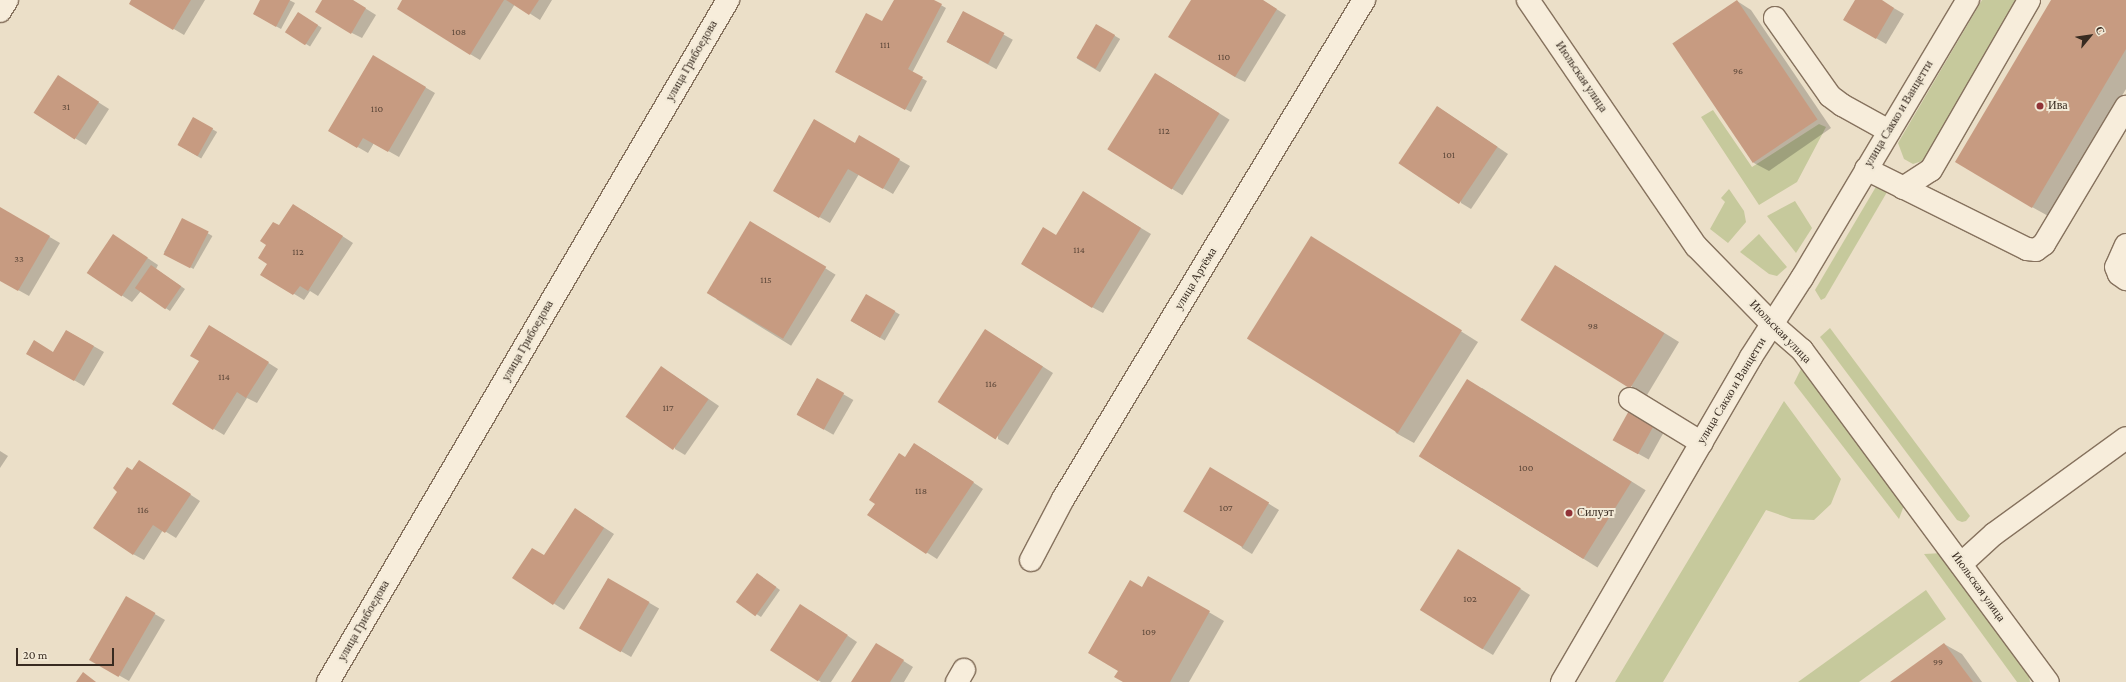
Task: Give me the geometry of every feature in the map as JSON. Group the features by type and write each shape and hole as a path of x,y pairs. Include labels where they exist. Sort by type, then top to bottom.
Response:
{"street":[{"path":"0,11 7,0"},
{"name":"улица Грибоедова","path":"328,682 728,0"},
{"name":"улица Артёма","path":"1031,560 1063,499 1364,0"},
{"name":"Июльская улица","path":"1528,0 1696,246 1772,324 1802,350 2048,682"},
{"name":"улица Сакко и Ванцетти","path":"1562,682 1772,324 1802,278 1968,0"},
{"path":"1903,188 1931,170 2029,0"},
{"path":"1775,18 1830,96 1842,105 1889,131"},
{"path":"1866,169 2026,249 2036,250 2044,244 2126,107"},
{"path":"2126,245 2116,266 2119,274 2126,279"},
{"path":"1630,398 1702,442"},
{"path":"1961,564 1994,534 2126,438"}],"green space":[{"path":"1982,0 2021,0 1925,160 1913,164 1904,159 1898,143"},
{"path":"1713,110 1752,167 1819,124 1826,127 1797,182 1759,205 1701,117"},
{"path":"1877,185 1890,187 1825,298 1821,300 1815,290"},
{"path":"1729,189 1744,211 1746,222 1728,243 1710,229 1725,202 1721,198"},
{"path":"1795,201 1812,228 1796,253 1767,216"},
{"path":"1759,234 1787,267 1777,276 1769,274 1740,252"},
{"path":"1830,328 1970,516 1966,521 1962,522 1957,520 1820,337"},
{"path":"1803,365 1906,500 1899,519 1794,383"},
{"path":"1784,401 1841,479 1831,504 1814,520 1792,519 1766,510 1663,682 1615,682"},
{"path":"1943,553 2028,671 2030,682 2017,682 1924,554"},
{"path":"1926,590 1946,619 1859,682 1798,682"}],"building":[{"path":"131,0 191,0 173,30 129,4"},
{"path":"260,0 290,0 276,27 253,14"},
{"path":"322,0 353,0 366,8 351,34 315,12"},
{"path":"402,0 504,0 470,55 397,9"},
{"path":"506,0 539,0 529,15"},
{"path":"894,0 934,0 942,4 908,69 923,77 905,110 835,72 866,13 882,21"},
{"path":"1191,0 1263,0 1277,9 1235,77 1168,37"},
{"path":"1737,0 1818,119 1753,163 1672,44"},
{"path":"1855,0 1882,0 1894,8 1876,39 1843,20"},
{"name":"Ива","path":"2051,0 2126,0 2126,49 2032,208 1955,162"},
{"path":"963,11 1004,33 988,64 947,42"},
{"path":"298,12 318,25 305,45 285,32"},
{"path":"1096,24 1115,35 1096,69 1076,58"},
{"path":"373,55 426,87 388,152 363,138 357,148 328,131"},
{"path":"1155,73 1219,113 1172,190 1107,149"},
{"path":"58,75 99,102 75,139 33,113"},
{"path":"1437,106 1498,147 1459,204 1398,163"},
{"path":"193,117 213,128 198,156 177,145"},
{"path":"814,119 855,143 859,135 900,159 883,189 848,169 819,218 773,191"},
{"path":"1083,191 1141,228 1092,308 1021,264 1043,227 1056,235"},
{"path":"293,204 343,236 308,291 300,286 293,295 260,275 267,264 258,258 266,245 260,241 273,222 279,225"},
{"path":"0,207 50,236 18,291 0,281"},
{"path":"182,218 209,232 190,268 163,255"},
{"path":"750,221 826,267 783,339 707,293"},
{"path":"113,234 148,257 122,296 87,273"},
{"path":"1311,236 1462,330 1398,433 1247,339"},
{"path":"151,265 181,286 165,309 135,288"},
{"path":"1555,265 1664,333 1630,388 1521,320"},
{"path":"866,294 895,311 880,338 850,321"},
{"path":"209,325 269,362 246,398 237,392 213,430 172,404 199,361 190,356"},
{"path":"985,329 1043,367 995,440 938,402"},
{"path":"66,330 94,346 74,381 26,354 34,340 53,352"},
{"path":"661,366 709,399 673,450 625,417"},
{"path":"817,378 844,393 824,430 797,415"},
{"path":"1467,379 1632,482 1583,559 1419,456"},
{"path":"1631,407 1656,421 1638,454 1613,440"},
{"path":"914,443 974,482 926,554 867,515 875,504 869,500 899,453 905,457"},
{"path":"139,460 191,494 165,533 153,525 133,555 93,528 117,492 113,488 127,467 132,470"},
{"path":"1210,467 1269,503 1242,547 1183,512"},
{"path":"575,508 604,528 553,605 512,578 532,548 544,555"},
{"path":"1458,549 1521,588 1483,649 1420,610"},
{"path":"757,573 776,587 755,616 736,602"},
{"path":"1148,576 1210,611 1170,682 1123,682 1114,677 1118,671 1088,653 1130,580 1142,587"},
{"path":"608,578 650,602 621,652 579,628"},
{"path":"126,596 155,613 118,677 89,660"},
{"path":"800,604 848,635 818,681 770,650"},
{"path":"876,643 904,660 890,682 851,682"},
{"path":"1944,643 1973,682 1890,682"},
{"path":"83,672 96,682 76,682"}],"place":[{"name":"Ива","path":"2040,106"},
{"name":"Силуэт","path":"1569,513"}]}
